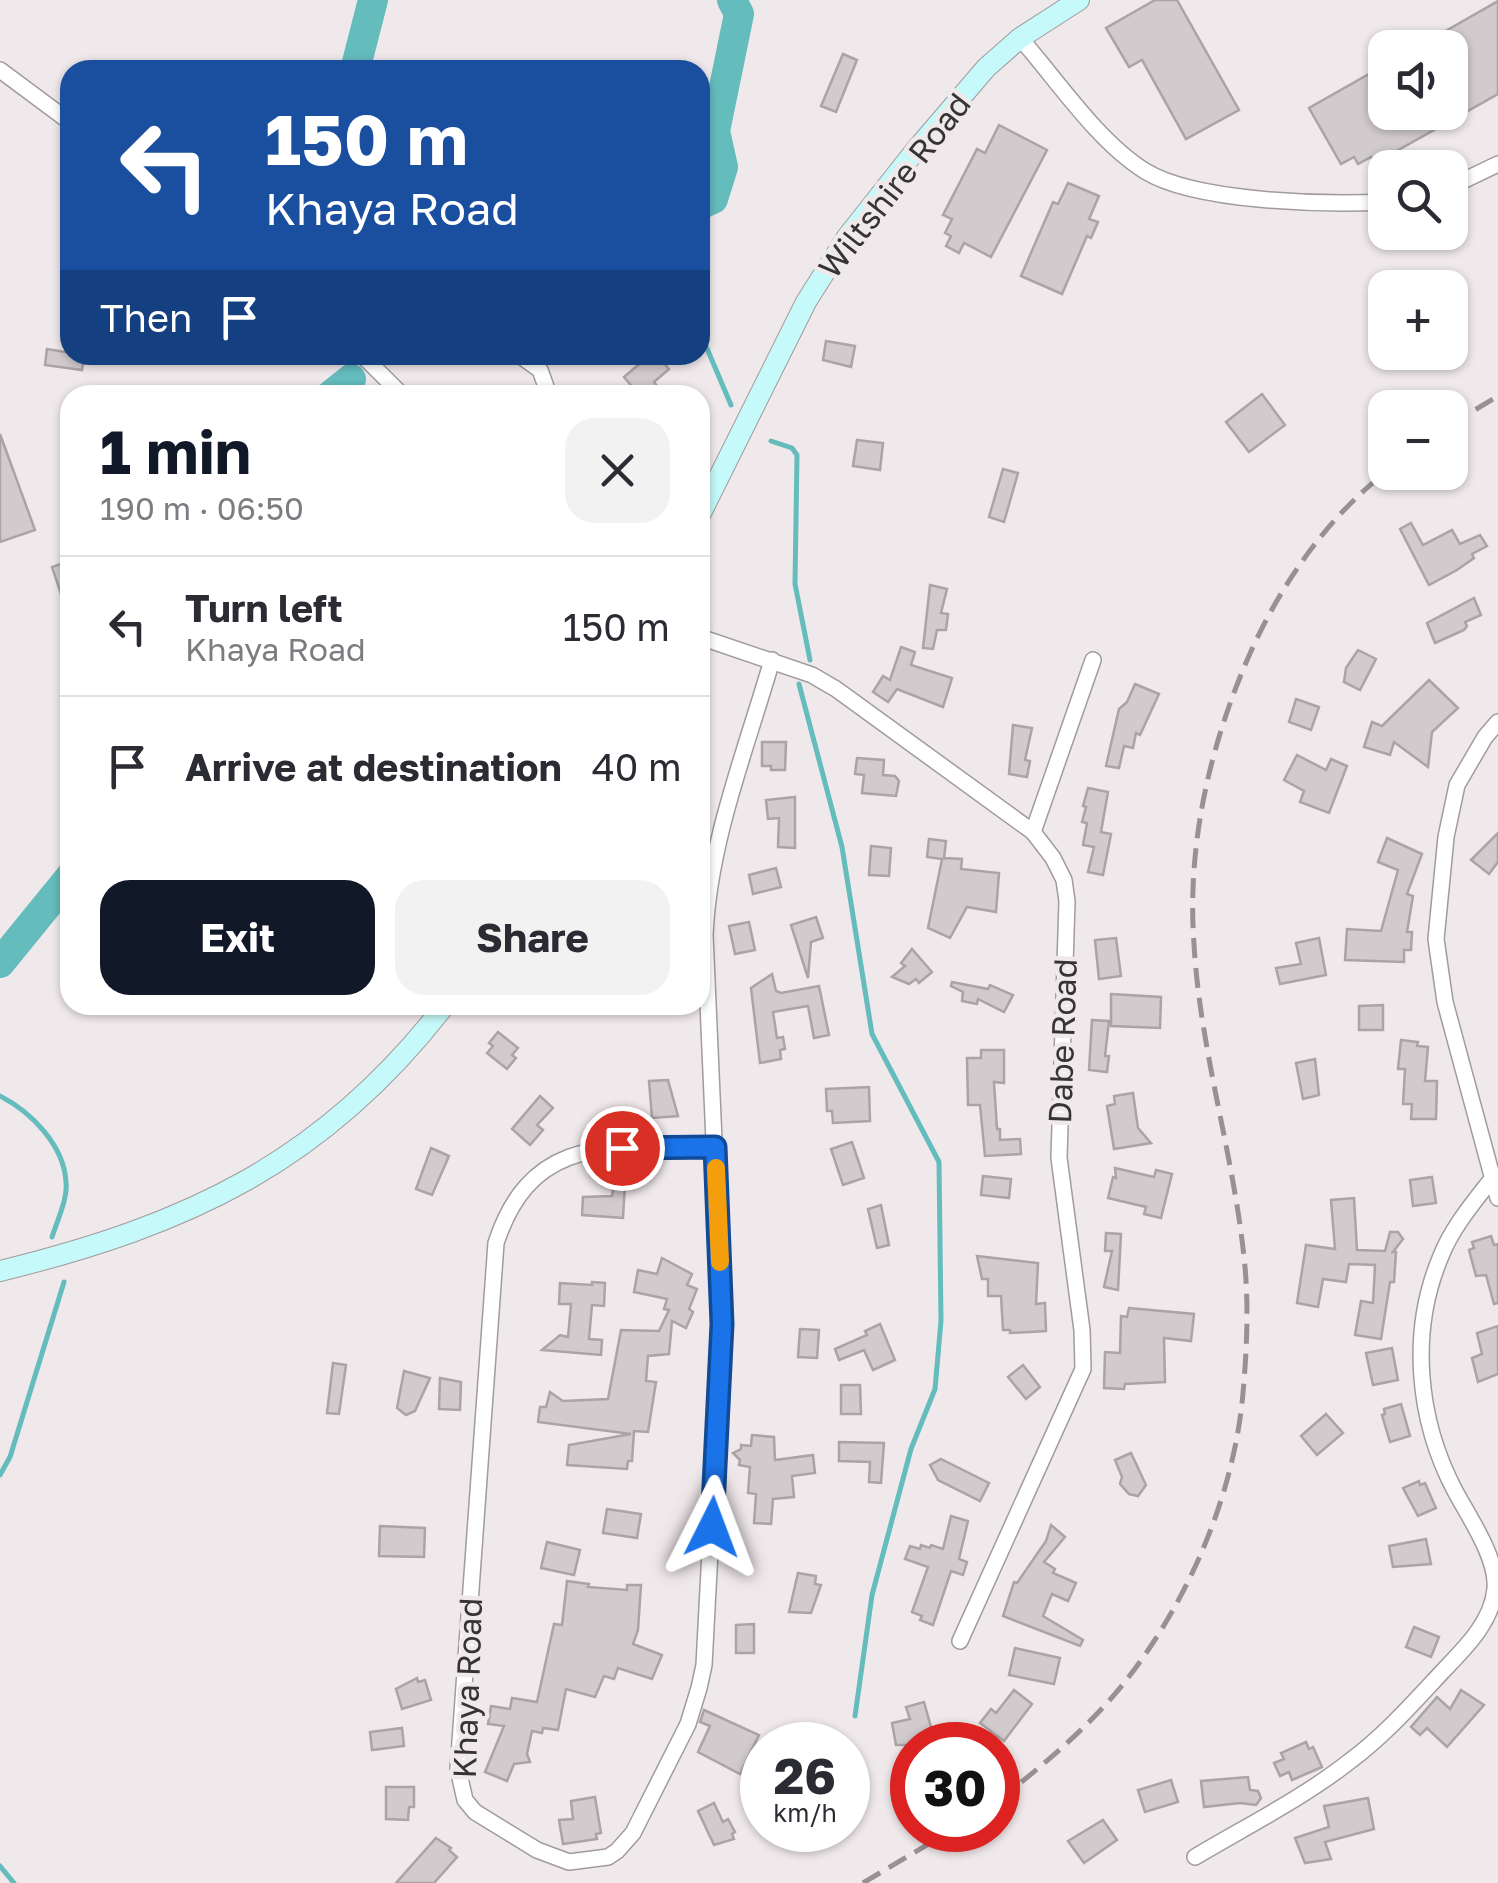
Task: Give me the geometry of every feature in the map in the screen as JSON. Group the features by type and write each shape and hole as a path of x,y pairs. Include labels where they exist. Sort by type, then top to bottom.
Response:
{"street":[{"name":"Wiltshire Road","path":"710,495 827,266 960,97 1020,38 1079,0"},
{"path":"1020,38 1128,160 1164,180 1190,190 1223,194 1368,202"},
{"path":"0,70 60,115"},
{"path":"1468,178 1498,164"},
{"path":"372,365 392,385"},
{"name":"Dabe Road","path":"710,640 812,675 836,689 1034,832 1059,869 1067,901 1058,1158 1082,1330 1083,1369 960,1641"},
{"name":"Khaya Road","path":"710,884 772,660"},
{"path":"1034,832 1093,660"},
{"path":"1498,722 1484,737 1458,785 1446,836 1436,939 1445,1002 1498,1198"},
{"path":"0,1271 147,1227 197,1207 276,1165 313,1140 361,1098 437,1015"},
{"name":"Khaya Road","path":"709,1015 715,1147 721,1343 705,1649 699,1688 688,1724 625,1843 608,1856 569,1862 537,1850 475,1812 465,1800 458,1770 496,1243 506,1212 521,1188 560,1160 585,1152 622,1148 715,1147"},
{"path":"1195,1857 1350,1762 1394,1723 1465,1647 1489,1610 1496,1586 1492,1567 1429,1427 1420,1347 1425,1303 1440,1258 1463,1216 1491,1180"}],"building":[{"path":"1155,0 1177,0 1239,110 1186,139 1142,60 1129,67 1106,28"},
{"path":"1498,1 1498,94 1468,111 1468,30 1447,30"},
{"path":"843,54 857,60 836,112 821,106"},
{"path":"1368,75 1368,130 1434,130 1398,150 1368,150 1368,159 1358,164 1354,157 1341,164 1309,108"},
{"path":"999,125 1047,150 991,257 964,243 959,253 946,246 951,236 945,233 952,219 943,215 977,149 985,153"},
{"path":"1068,183 1099,196 1089,219 1098,222 1091,238 1087,236 1062,294 1021,276 1053,202 1058,204"},
{"path":"826,341 855,346 851,367 823,360"},
{"path":"47,349 60,351 60,365 83,365 82,370 45,365"},
{"path":"638,365 666,365 669,369 654,382 656,385 631,385 624,377"},
{"path":"1262,394 1285,425 1249,452 1226,422"},
{"path":"0,434 35,530 0,542"},
{"path":"857,440 883,443 880,470 853,466"},
{"path":"1003,469 1018,473 1004,522 989,517"},
{"path":"1411,523 1423,545 1452,530 1460,544 1480,535 1487,546 1472,554 1474,558 1457,570 1429,585 1400,529"},
{"path":"60,564 60,591 52,567"},
{"path":"930,585 947,589 941,613 948,614 946,630 937,630 933,649 923,648"},
{"path":"1474,598 1481,615 1465,622 1464,630 1435,643 1427,623"},
{"path":"901,647 915,652 911,665 952,678 943,707 897,689 888,702 873,692 883,676 890,680"},
{"path":"1358,650 1376,659 1360,690 1344,682 1346,668"},
{"path":"1429,680 1458,708 1432,732 1428,767 1394,742 1390,755 1364,747 1372,722 1382,726"},
{"path":"1135,684 1159,694 1140,735 1136,733 1133,748 1124,746 1119,768 1106,766 1119,709"},
{"path":"1296,699 1319,707 1311,730 1289,722"},
{"path":"1013,725 1032,728 1025,760 1030,761 1027,777 1009,774"},
{"path":"762,742 786,742 785,770 762,766"},
{"path":"1297,755 1326,770 1331,759 1347,766 1329,813 1300,802 1304,791 1284,780"},
{"path":"857,758 884,760 883,775 895,776 899,781 896,796 862,793 864,775 855,774"},
{"path":"1088,788 1108,792 1101,832 1111,834 1103,875 1088,872 1094,847 1083,845 1087,823 1082,822 1086,807 1083,806"},
{"path":"795,797 795,848 778,847 779,818 768,819 766,800"},
{"path":"1498,833 1498,862 1489,874 1471,860"},
{"path":"1387,838 1422,854 1407,894 1413,896 1407,932 1412,932 1411,950 1404,950 1404,962 1345,960 1347,929 1381,931 1398,870 1378,862"},
{"path":"929,839 946,841 944,858 962,859 961,869 999,873 996,912 967,907 950,938 928,928 942,859 927,857"},
{"path":"871,846 891,848 889,876 869,875"},
{"path":"776,868 781,887 753,894 749,875"},
{"path":"816,917 823,938 811,942 808,978 791,925"},
{"path":"749,922 755,950 735,954 729,926"},
{"path":"1116,938 1121,976 1099,979 1095,940"},
{"path":"1319,938 1326,975 1280,984 1276,968 1301,964 1296,943"},
{"path":"912,949 932,972 919,983 916,979 909,984 892,977 905,966 901,963"},
{"path":"772,974 776,991 781,993 819,986 829,1035 814,1038 808,1006 773,1012 777,1038 783,1037 785,1049 780,1050 781,1059 760,1063 751,988"},
{"path":"952,982 988,989 990,985 1013,995 1004,1012 978,999 977,1004 962,1001 963,992 951,986"},
{"path":"1111,994 1161,997 1160,1028 1111,1026"},
{"path":"1383,1005 1383,1030 1359,1030 1359,1006"},
{"path":"1092,1020 1109,1021 1107,1072 1089,1070"},
{"path":"498,1032 518,1048 507,1069 487,1053"},
{"path":"1401,1040 1428,1047 1425,1081 1437,1081 1436,1119 1411,1119 1412,1104 1403,1104 1405,1069 1398,1069"},
{"path":"981,1050 1004,1050 1004,1083 994,1082 997,1129 1000,1140 1020,1139 1021,1154 985,1156 980,1105 968,1105 967,1058 981,1058"},
{"path":"1315,1059 1319,1095 1303,1099 1296,1063"},
{"path":"668,1080 678,1116 652,1118 649,1081"},
{"path":"869,1087 870,1121 833,1123 832,1111 827,1111 826,1089"},
{"path":"1133,1093 1138,1128 1151,1143 1114,1149 1107,1106 1115,1104 1114,1096"},
{"path":"540,1096 553,1108 537,1125 543,1130 530,1145 512,1129"},
{"path":"852,1142 864,1178 843,1185 831,1149"},
{"path":"431,1148 449,1156 432,1195 416,1189"},
{"path":"617,1166 626,1167 623,1218 582,1215 583,1197 612,1196"},
{"path":"1115,1168 1154,1177 1156,1170 1172,1174 1161,1218 1144,1214 1146,1207 1108,1198 1113,1177 1116,1178"},
{"path":"983,1176 1011,1179 1009,1198 981,1195"},
{"path":"1432,1177 1436,1203 1413,1206 1410,1180"},
{"path":"1354,1198 1357,1250 1385,1251 1390,1232 1398,1232 1403,1239 1393,1252 1394,1282 1390,1282 1381,1339 1355,1335 1361,1301 1373,1303 1375,1265 1349,1264 1346,1282 1323,1279 1318,1307 1297,1303 1306,1245 1335,1249 1331,1200"},
{"path":"881,1205 889,1245 877,1248 868,1209"},
{"path":"1106,1233 1121,1234 1118,1290 1104,1287 1112,1251 1105,1251"},
{"path":"1491,1236 1494,1245 1498,1244 1498,1303 1494,1304 1486,1275 1476,1276 1469,1250 1474,1248 1472,1242"},
{"path":"977,1256 1038,1263 1036,1304 1045,1303 1046,1331 1003,1330 1001,1296 988,1296 988,1279 982,1279"},
{"path":"662,1258 692,1274 687,1285 697,1289 686,1328 672,1321 669,1354 648,1356 646,1381 656,1382 648,1432 634,1431 632,1461 628,1461 627,1469 567,1465 569,1445 631,1434 538,1422 540,1407 546,1407 550,1392 563,1401 608,1399 621,1330 659,1331 669,1310 664,1309 667,1299 634,1292 638,1270 657,1274"},
{"path":"560,1283 605,1283 604,1306 592,1305 589,1339 602,1340 601,1355 542,1350 560,1335 568,1337 571,1304 559,1304"},
{"path":"1129,1308 1194,1314 1191,1341 1164,1338 1165,1382 1104,1388 1105,1352 1120,1353 1121,1316 1127,1317"},
{"path":"880,1324 895,1360 873,1370 864,1350 839,1360 835,1349 867,1335 865,1331"},
{"path":"1498,1326 1498,1374 1478,1382 1472,1358 1482,1354 1477,1333"},
{"path":"800,1329 819,1330 817,1358 798,1357"},
{"path":"1392,1348 1398,1380 1373,1385 1366,1353"},
{"path":"333,1363 346,1365 339,1414 327,1413"},
{"path":"1023,1365 1040,1387 1026,1399 1008,1377"},
{"path":"404,1371 430,1378 415,1411 406,1415 397,1408"},
{"path":"440,1378 461,1382 460,1410 439,1409"},
{"path":"841,1385 860,1385 861,1414 841,1414"},
{"path":"1401,1404 1410,1436 1390,1442 1382,1415 1384,1409"},
{"path":"1326,1414 1343,1433 1317,1455 1301,1436"},
{"path":"752,1435 774,1437 775,1460 813,1455 815,1473 792,1476 794,1497 773,1499 771,1524 754,1523 756,1494 748,1493 750,1467 739,1465 740,1460 733,1453 741,1445 751,1446"},
{"path":"839,1442 884,1443 881,1483 869,1482 870,1462 839,1461"},
{"path":"1131,1453 1146,1485 1138,1496 1129,1494 1120,1484 1122,1477 1115,1460"},
{"path":"941,1459 989,1483 980,1501 938,1480 930,1465"},
{"path":"1419,1481 1420,1485 1425,1483 1436,1508 1418,1516 1403,1488"},
{"path":"607,1509 641,1514 637,1538 603,1533"},
{"path":"951,1516 968,1521 959,1559 967,1562 963,1575 951,1571 933,1625 912,1612 928,1567 905,1559 910,1546 943,1549"},
{"path":"1051,1525 1065,1537 1044,1562 1055,1569 1053,1573 1076,1583 1068,1601 1052,1594 1043,1616 1083,1640 1080,1646 1003,1616 1014,1582 1046,1541"},
{"path":"380,1526 425,1528 424,1557 379,1556"},
{"path":"1426,1539 1431,1564 1393,1567 1389,1546"},
{"path":"547,1542 580,1550 574,1575 541,1568"},
{"path":"798,1573 816,1576 815,1584 821,1585 811,1613 789,1612"},
{"path":"567,1581 627,1590 627,1585 641,1585 638,1630 633,1644 662,1655 652,1679 618,1668 614,1679 604,1676 595,1697 566,1689 558,1730 532,1731 527,1754 530,1762 514,1764 507,1781 485,1772 504,1726 488,1724 491,1706 510,1709 512,1698 537,1702 554,1624 562,1625"},
{"path":"754,1624 754,1653 736,1653 736,1625"},
{"path":"1414,1627 1439,1637 1431,1657 1406,1647"},
{"path":"1015,1648 1060,1658 1054,1684 1009,1675"},
{"path":"417,1678 418,1682 425,1680 431,1700 402,1709 396,1689"},
{"path":"1014,1690 1032,1704 1018,1722 981,1722 991,1709 996,1713"},
{"path":"1461,1690 1484,1705 1447,1747 1427,1728 1420,1735 1411,1727 1437,1697 1450,1709"},
{"path":"924,1702 930,1722 896,1722 910,1719 906,1707"},
{"path":"704,1710 740,1726 740,1774 698,1752 710,1726 700,1722"},
{"path":"402,1728 404,1746 372,1750 370,1732"},
{"path":"1306,1742 1309,1749 1313,1747 1322,1767 1292,1780 1289,1772 1280,1776 1274,1763 1284,1759 1281,1753"},
{"path":"1248,1777 1250,1790 1258,1791 1261,1798 1256,1805 1204,1807 1201,1781"},
{"path":"1171,1780 1178,1802 1145,1812 1138,1790"},
{"path":"386,1787 414,1787 414,1807 409,1807 408,1820 386,1819"},
{"path":"595,1797 601,1833 596,1834 597,1839 563,1844 559,1820 573,1819 571,1801"},
{"path":"1368,1798 1374,1829 1325,1842 1331,1859 1305,1863 1295,1838 1329,1827 1324,1806"},
{"path":"714,1803 723,1822 728,1819 735,1832 734,1839 714,1845 698,1811"},
{"path":"1103,1820 1117,1840 1084,1863 1068,1841"},
{"path":"436,1838 457,1857 434,1883 396,1883"}],"waterway":[{"path":"358,60 373,0"},
{"path":"710,200 723,167 715,131 739,14 732,0"},
{"path":"710,356 731,405"},
{"path":"344,385 351,379"},
{"path":"771,441 792,448 797,455 795,584 810,660"},
{"path":"799,684 842,847 872,1034 939,1162 941,1321 935,1389 911,1449 872,1595 855,1716"},
{"path":"0,963 60,889"},
{"path":"0,1096 44,1131 64,1168 64,1202 52,1237"},
{"path":"0,1475 10,1457 64,1282"},
{"path":"0,1866 14,1883"}],"railway":[{"path":"1468,414 1498,396"},
{"path":"1020,1783 1095,1715 1147,1652 1204,1546 1230,1470 1243,1393 1247,1291 1239,1218 1197,984 1193,908 1197,837 1220,732 1257,638 1286,585 1322,535 1368,487"},
{"path":"863,1883 915,1852"}],"slow traffic":[{"path":"716,1168 720,1262"}],"route":[{"path":"622,1148 715,1147 722,1324 712,1527"}]}
